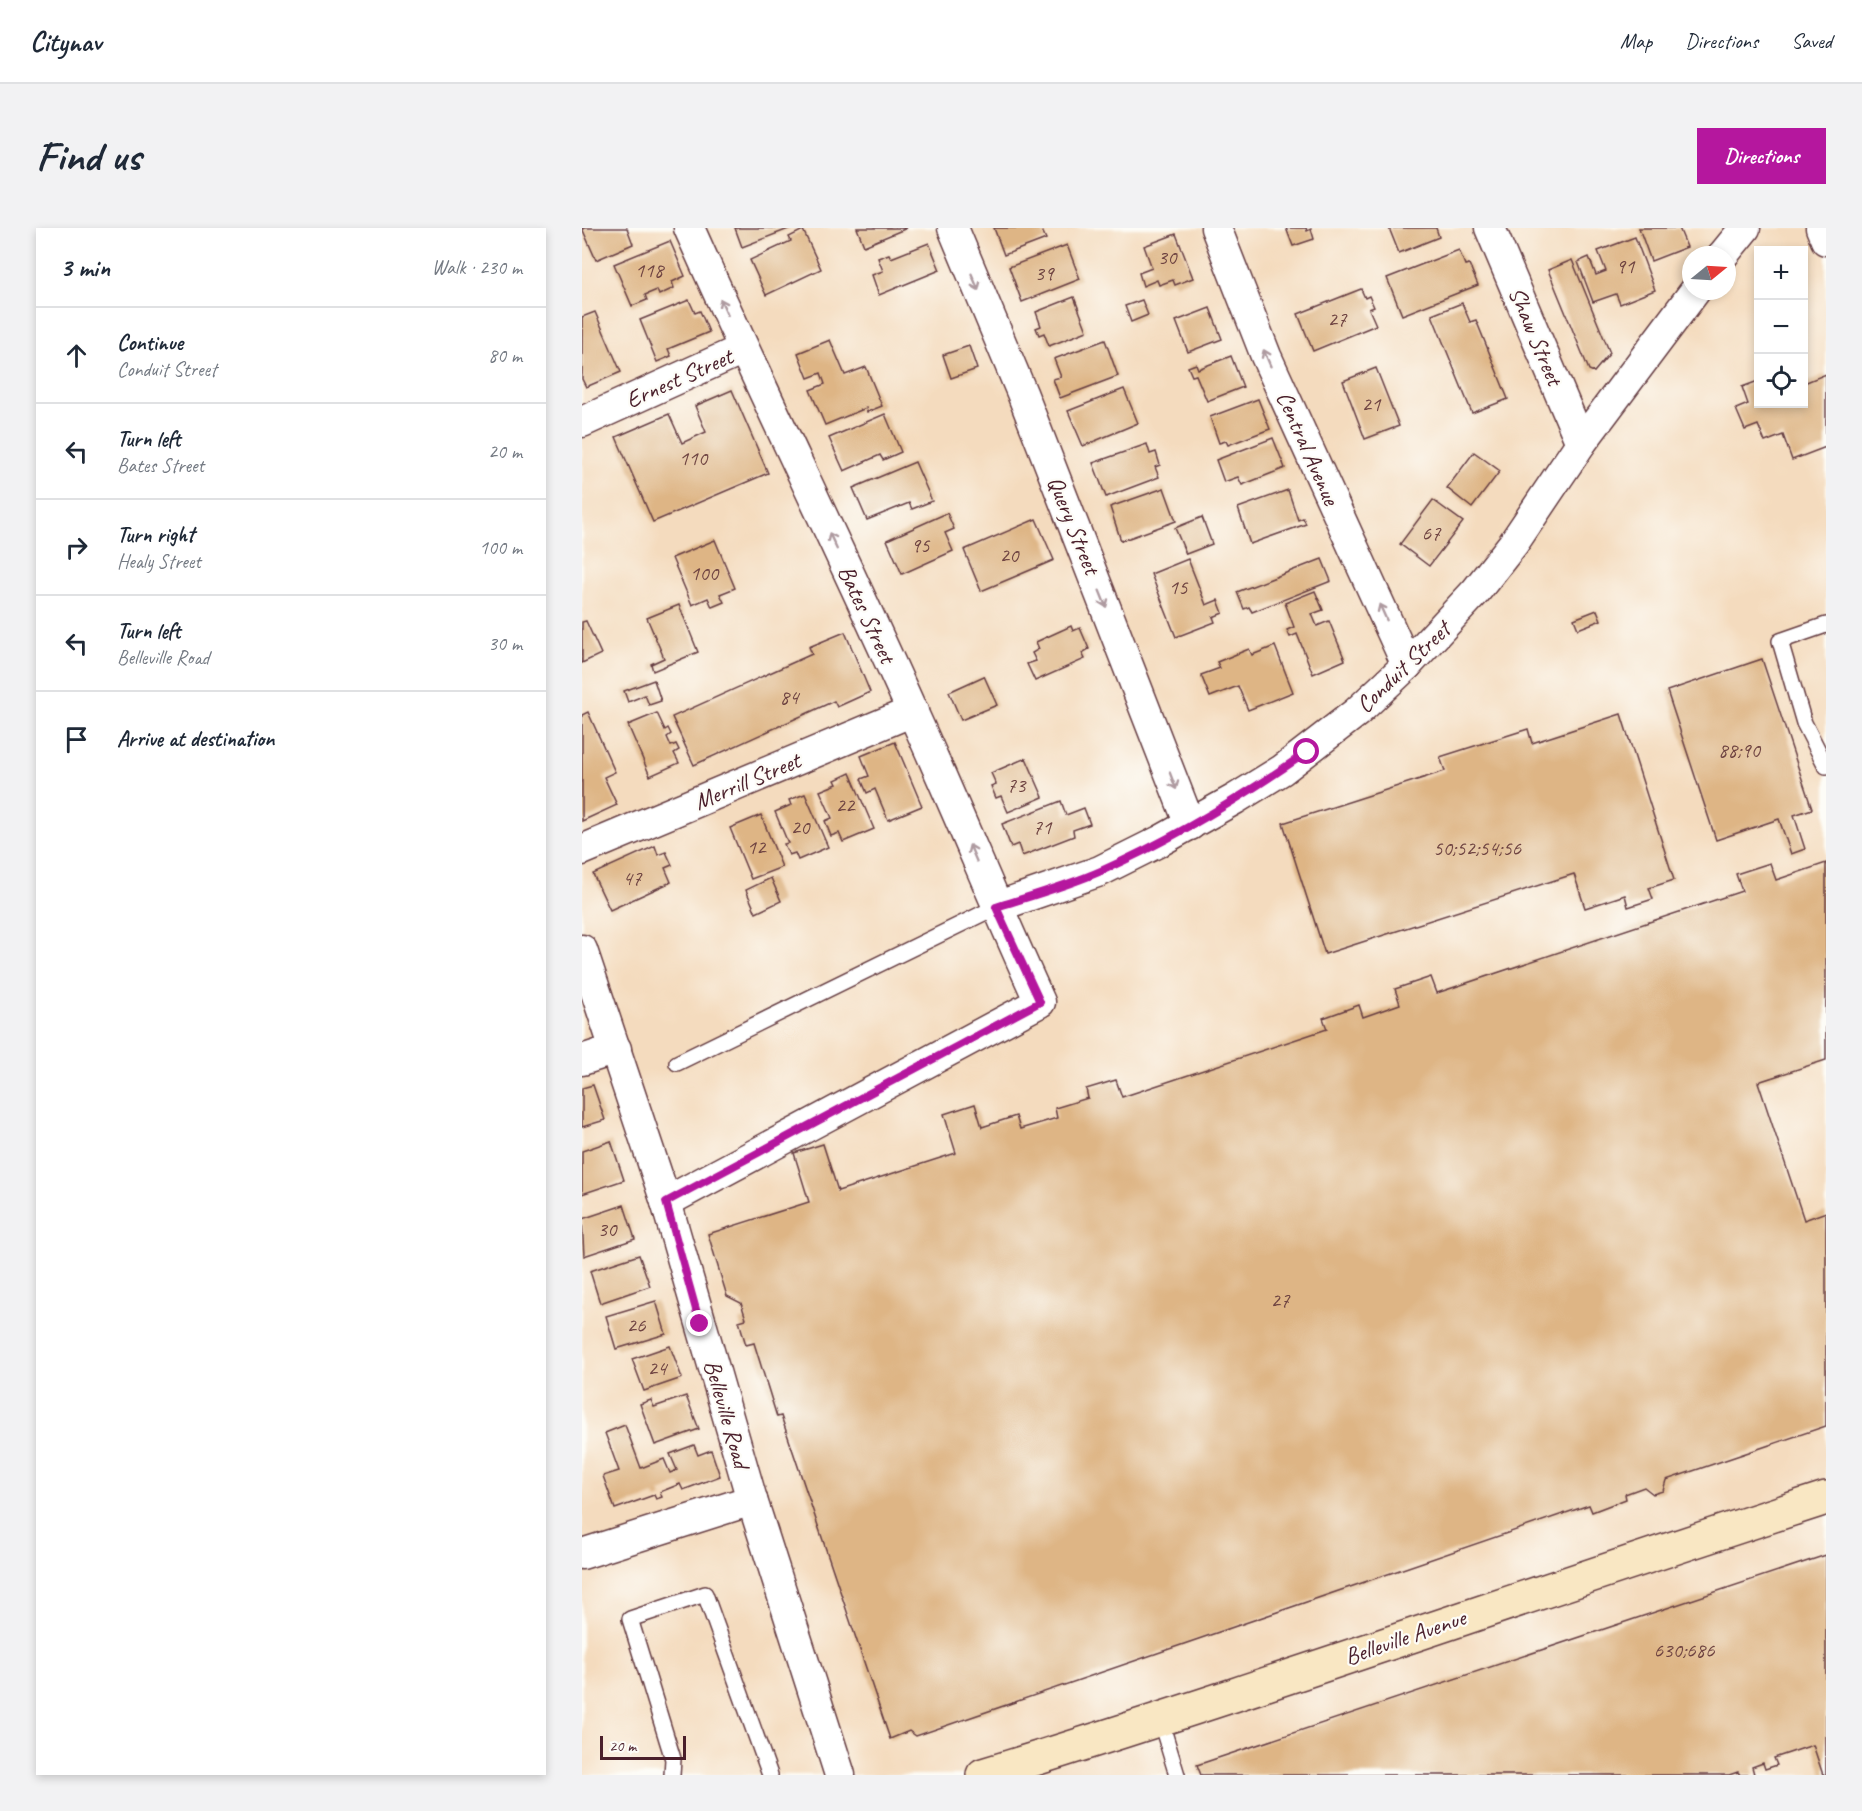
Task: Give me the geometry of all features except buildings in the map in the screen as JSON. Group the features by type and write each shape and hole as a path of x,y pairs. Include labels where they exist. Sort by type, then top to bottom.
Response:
{"main road":[{"name":"Belleville Avenue","path":"983,1775 1160,1719 1826,1498"}],"street":[{"name":"Bates Street","path":"666,1202 1040,1002 996,907 913,711 743,349 689,228"},
{"name":"Query Street","path":"953,228 1022,393 1190,825"},
{"name":"Central Avenue","path":"1216,228 1266,356 1407,665"},
{"name":"Shaw Street","path":"1490,228 1581,443"},
{"path":"1730,246 1745,228"},
{"path":"1821,228 1826,240"},
{"name":"Conduit Street","path":"996,907 1100,872 1190,825 1257,786 1307,752 1357,712 1407,665 1476,591 1513,544 1581,443 1688,300"},
{"name":"Ernest Street","path":"582,422 743,349"},
{"name":"Merrill Street","path":"582,850 913,711"},
{"name":"Belleville Road","path":"582,950 666,1202 752,1500 840,1775"},
{"path":"582,1060 616,1049"},
{"path":"582,1554 752,1500"}],"lane":[{"path":"1826,625 1780,641 1804,723 1826,766"},
{"path":"677,1063 996,907"},
{"path":"672,1775 673,1759 630,1619 705,1594 770,1775"},
{"path":"1160,1719 1177,1775"}],"route":[{"path":"700,1324 666,1202 1040,1002 996,907 1100,872 1235,799 1307,752"}]}
